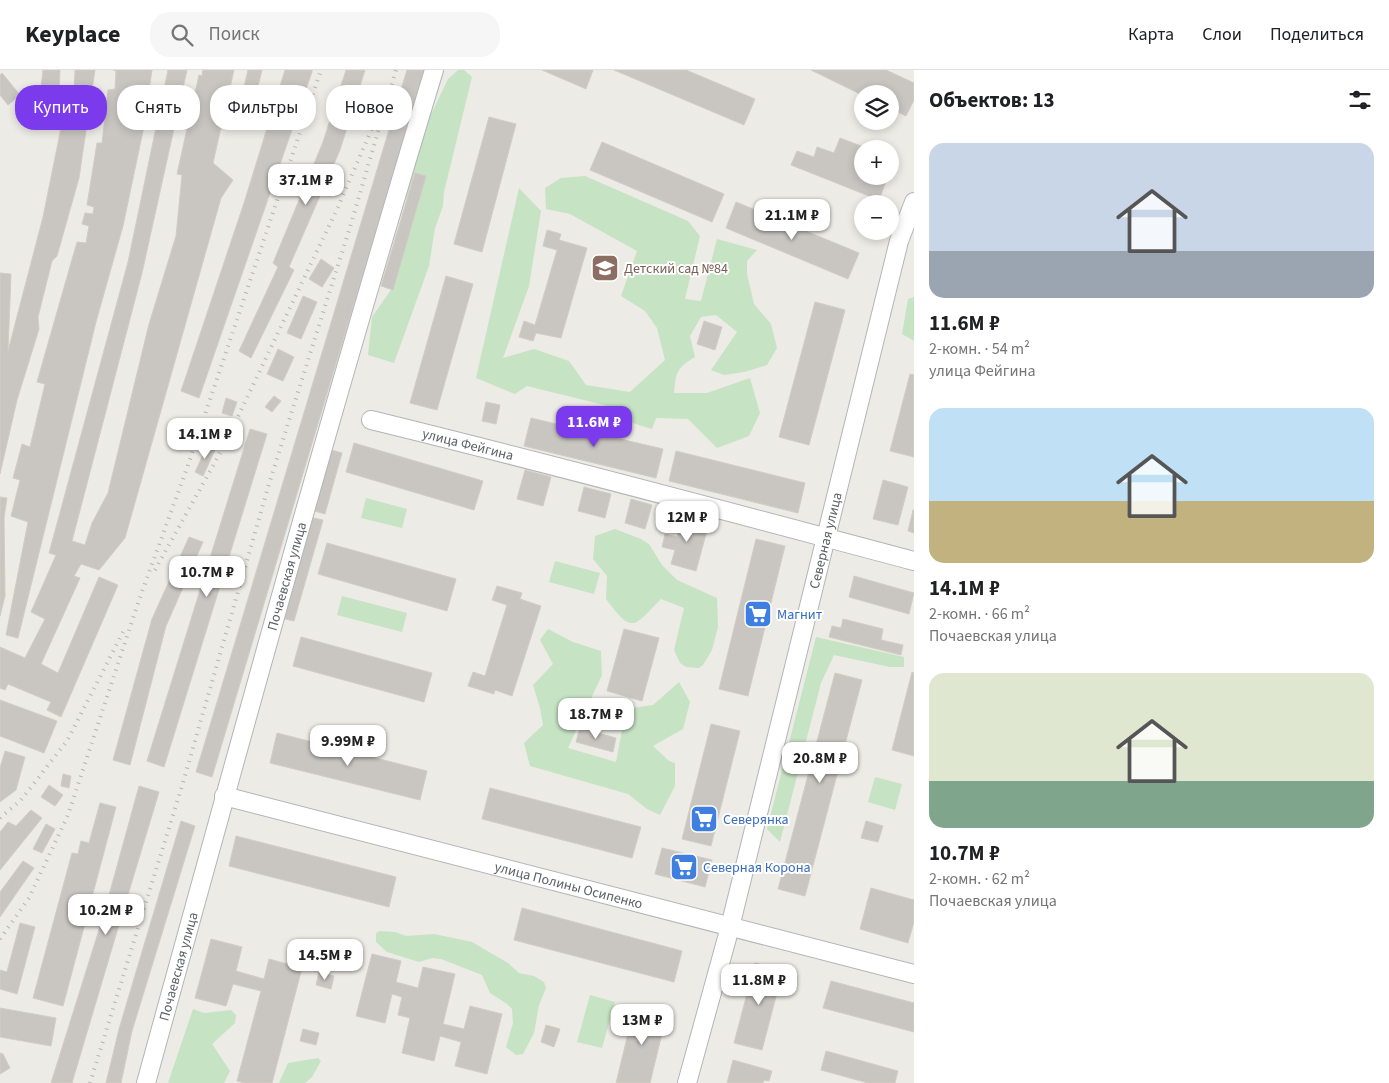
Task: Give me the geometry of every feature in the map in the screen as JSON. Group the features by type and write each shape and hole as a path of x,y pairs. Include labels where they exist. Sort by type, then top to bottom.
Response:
{"street":[{"name":"Почаевская улица","path":"146,1083 224,796 336,402 434,70"},
{"name":"Северная улица","path":"687,1083 730,927 896,250 910,225 914,202"},
{"name":"улица Фейгина","path":"371,420 914,561"},
{"name":"улица Полины Осипенко","path":"224,796 914,974"}],"green space":[{"path":"458,70 464,70 472,77 444,192 443,206 435,228 429,266 394,363 368,355 372,317 393,287 408,188 425,127 448,79"},
{"path":"585,176 688,221 700,236 685,299 701,301 717,239 757,250 747,261 747,274 754,304 771,324 777,348 767,365 744,372 724,375 711,370 737,332 716,315 701,317 690,336 695,357 684,364 678,372 674,393 707,393 750,378 760,413 749,436 717,448 688,419 656,418 652,429 626,421 604,405 527,386 515,394 476,378 519,188 541,211 529,286 503,358 534,349 569,361 586,385 630,392 665,360 657,328 645,311 621,296 637,251 570,214 546,209 545,188 561,178"},
{"path":"914,297 914,341 902,334 908,299"},
{"path":"366,498 407,509 402,528 361,518"},
{"path":"615,529 649,544 662,565 677,580 717,598 718,627 712,650 699,668 686,667 680,663 674,650 684,608 661,599 644,616 633,623 622,618 606,599 607,576 593,559 595,536"},
{"path":"555,561 600,573 594,594 549,582"},
{"path":"342,596 407,613 402,632 337,615"},
{"path":"548,629 573,642 601,651 602,675 568,748 616,762 626,709 653,705 679,682 690,702 683,729 653,746 669,761 675,763 675,786 660,815 647,809 628,794 530,766 524,743 543,725 533,685 553,664 540,640"},
{"path":"816,637 904,657 904,667 890,667 834,655 821,683 780,842 767,829"},
{"path":"875,777 902,784 895,810 868,802"},
{"path":"380,931 395,932 406,936 434,934 472,942 508,963 519,973 534,976 544,982 546,988 539,1005 534,1033 523,1054 516,1055 506,1047 513,1023 512,1009 490,993 482,975 441,959 432,958 419,962 387,952 376,942 376,933"},
{"path":"590,995 615,1002 602,1048 577,1042"},
{"path":"193,1009 204,1013 231,1010 236,1015 235,1023 212,1044 230,1071 224,1083 168,1083"},
{"path":"318,1058 321,1061 312,1077 305,1083 279,1083 288,1063"}],"building":[{"path":"43,70 60,70 59,85 41,85"},
{"path":"75,70 95,70 93,85 74,85"},
{"path":"113,70 152,70 150,85 117,85 117,130 143,131 123,226 96,322 18,638 6,635 28,522 11,516 20,480 13,478 22,444 30,447 45,384 37,382 77,242 86,243 89,226 82,224 85,213 93,214 94,207 87,205 97,143 102,143 103,130 107,130 108,90 115,89 116,71"},
{"path":"168,70 187,70 184,85 165,85"},
{"path":"203,70 234,70 231,85 210,85 210,130 220,130 213,163 233,180 221,198 125,538 99,570 81,564 74,576 80,578 41,664 58,673 99,577 118,585 61,717 47,710 51,702 8,684 5,690 0,688 0,647 25,658 45,619 31,612 56,555 49,553 128,262 156,130 174,130 142,273 72,541 85,545 92,523 108,493 149,324 176,236 182,175 177,174 187,130 200,130 200,85 197,85 199,75 202,76"},
{"path":"248,70 262,70 258,85 244,85"},
{"path":"285,70 312,70 307,85 280,85"},
{"path":"346,70 365,70 360,85 341,85"},
{"path":"407,70 424,70 412,110 412,85 402,85"},
{"path":"542,70 593,70 586,89"},
{"path":"614,70 686,70 755,99 744,125"},
{"path":"811,70 886,70 914,83 914,100 906,116 899,112 899,85 854,85 854,91"},
{"path":"2,73 15,89 15,99 8,105 0,95 0,75"},
{"path":"489,117 516,124 482,252 454,244"},
{"path":"61,130 86,130 79,178 57,256 52,261 38,317 39,329 17,400 0,474 0,273 11,274 8,351 43,217"},
{"path":"267,130 292,130 199,398 181,391"},
{"path":"327,130 346,130 340,150 289,267 294,270 251,358 239,351 278,267 273,263"},
{"path":"389,130 406,130 212,777 196,772"},
{"path":"840,138 854,143 854,185 885,185 881,195 866,195 791,165 797,151 814,157 817,147 834,153"},
{"path":"602,142 724,194 712,222 590,170"},
{"path":"415,173 426,176 393,290 381,286"},
{"path":"736,202 859,253 848,279 726,228"},
{"path":"547,230 561,234 559,240 587,248 561,338 536,333 533,341 519,337 524,321 535,325 557,250 543,246"},
{"path":"321,259 334,268 322,287 309,279"},
{"path":"446,276 473,284 437,410 410,403"},
{"path":"303,296 317,302 301,339 287,333"},
{"path":"815,302 845,310 809,445 779,437"},
{"path":"704,321 722,327 715,350 697,344"},
{"path":"278,349 294,357 283,381 267,374"},
{"path":"910,374 914,375 914,457 890,451"},
{"path":"274,396 281,401 272,412 265,407"},
{"path":"226,398 237,402 232,416 222,413"},
{"path":"486,402 500,405 496,424 482,421"},
{"path":"531,418 663,449 656,478 524,446"},
{"path":"250,429 267,434 164,767 147,761"},
{"path":"354,443 483,481 474,510 346,472"},
{"path":"208,444 216,448 203,476 195,472"},
{"path":"328,449 342,453 325,514 311,510"},
{"path":"676,451 805,483 798,513 669,481"},
{"path":"525,470 551,477 543,506 517,499"},
{"path":"883,480 908,487 898,525 873,519"},
{"path":"584,487 611,494 605,518 578,511"},
{"path":"0,497 7,498 4,518 5,596 0,616"},
{"path":"631,499 652,505 645,529 625,523"},
{"path":"914,510 914,533 908,531"},
{"path":"683,516 709,523 696,571 671,564 675,550 662,547 665,534 677,537"},
{"path":"309,517 323,520 294,621 281,618"},
{"path":"189,537 203,542 166,626 130,765 113,760 152,619"},
{"path":"756,539 785,546 748,696 719,689"},
{"path":"327,543 456,579 447,611 318,574"},
{"path":"854,576 914,593 909,614 849,597"},
{"path":"497,586 522,593 520,599 541,606 512,696 495,690 494,694 468,686 473,672 485,676 507,605 492,600"},
{"path":"843,619 883,629 881,640 903,645 901,655 829,637 832,626 841,628"},
{"path":"624,629 659,638 642,701 607,691"},
{"path":"301,637 432,673 424,702 293,666"},
{"path":"912,672 914,673 914,756 892,750"},
{"path":"835,673 862,680 805,896 778,889"},
{"path":"0,700 57,721 44,753 0,736"},
{"path":"711,724 740,731 711,846 682,839"},
{"path":"580,728 616,738 613,752 576,742"},
{"path":"277,733 427,771 420,800 270,763"},
{"path":"5,751 25,757 16,790 0,802 0,768"},
{"path":"63,774 71,776 69,788 61,786"},
{"path":"49,785 63,795 55,806 41,797"},
{"path":"139,786 159,792 72,1083 51,1083 103,917"},
{"path":"490,788 641,827 632,858 482,819"},
{"path":"100,803 116,807 63,1006 33,998 72,853 78,854 81,841 89,843"},
{"path":"31,810 42,818 0,870 0,832 8,822 16,826"},
{"path":"181,821 195,826 132,1031 121,1083 106,1083 119,1029"},
{"path":"866,821 883,826 878,842 861,838"},
{"path":"46,824 55,829 42,853 33,849"},
{"path":"236,836 396,877 389,907 229,866"},
{"name":"Северная Корона","path":"662,848 712,860 705,887 655,874"},
{"path":"23,861 34,868 0,917 0,892"},
{"path":"871,888 914,900 914,922 908,943 860,929"},
{"path":"522,908 682,951 674,982 514,940"},
{"path":"20,923 35,927 17,994 0,989 0,970 7,972"},
{"path":"211,939 242,947 236,971 264,979 269,959 302,968 272,1083 245,1083 237,1081 261,991 233,984 226,1006 195,998"},
{"path":"372,954 401,961 396,982 418,988 423,967 455,974 443,1024 464,1029 470,1006 502,1014 487,1074 455,1066 461,1042 440,1036 434,1061 402,1053 410,1018 398,1015 402,997 392,994 385,1023 356,1016"},
{"path":"755,963 783,970 762,1050 734,1043"},
{"path":"319,972 334,976 331,989 316,985"},
{"path":"831,981 914,1003 914,1032 823,1008"},
{"path":"635,1005 667,1013 650,1083 616,1083"},
{"path":"0,1008 56,1018 51,1046 0,1037"},
{"path":"546,1025 560,1029 554,1047 541,1042"},
{"path":"303,1029 319,1033 316,1045 300,1041"},
{"path":"826,1051 898,1071 895,1083 868,1083 821,1070"},
{"path":"0,1053 3,1054 10,1068 0,1074"},
{"path":"733,1060 772,1071 769,1081 764,1080 763,1083 727,1083"}],"railway":[{"path":"0,939 29,898 68,815 139,600 187,468 321,70"},
{"path":"90,1083 182,786 269,484 351,224 396,70"},
{"path":"155,570 224,446 338,207 371,130"},
{"path":"0,818 21,800 67,741 123,632"}],"place":[{"name":"Детский сад №84","path":"605,268"},
{"name":"Магнит","path":"758,614"},
{"name":"Северянка","path":"704,819"},
{"name":"Северная Корона","path":"684,867"}]}
